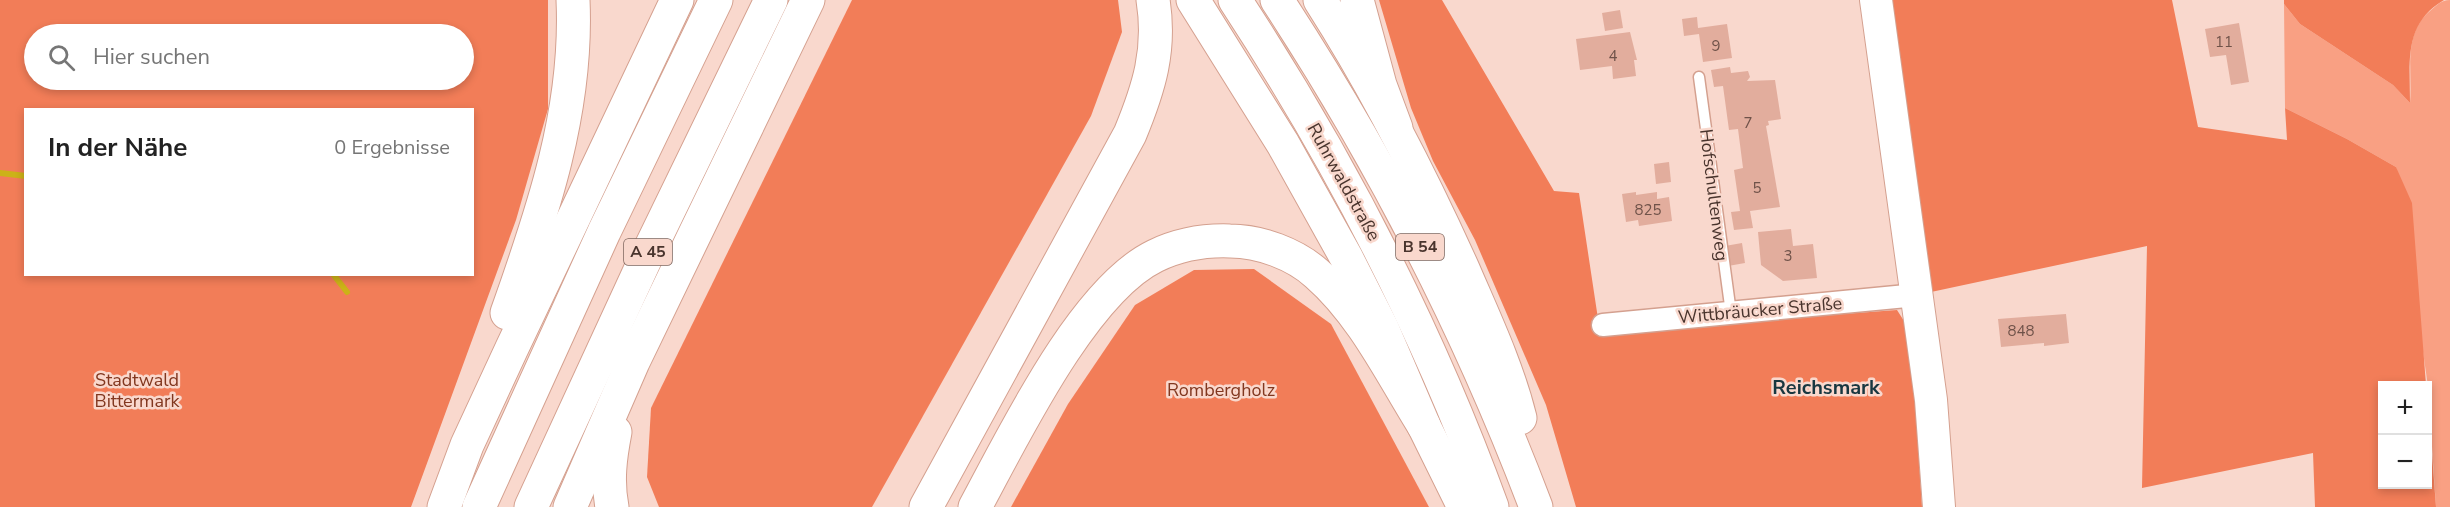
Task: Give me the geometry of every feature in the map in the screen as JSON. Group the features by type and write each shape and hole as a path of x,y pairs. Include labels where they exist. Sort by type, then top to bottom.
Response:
{"highway":[{"path":"444,507 467,445 497,344 539,218 559,147 572,70 573,0"},
{"path":"467,445 568,225 676,0"},
{"name":"A 45","path":"479,507 600,242 716,0"},
{"name":"A 45","path":"531,507 649,251 771,0"},
{"path":"570,507 633,363 808,0"},
{"path":"926,507 1130,134 1146,96 1155,58 1156,20 1152,0"},
{"path":"1193,0 1283,144 1346,257 1382,328 1424,426 1464,507"},
{"name":"Ruhrwaldstraße","path":"1234,0 1311,122 1376,240 1431,358 1492,507"},
{"name":"B 54","path":"1277,0 1337,96 1407,220 1479,369 1536,507"},
{"path":"1320,0 1396,128 1437,212 1510,382 1542,507"},
{"path":"1357,0 1380,85 1396,128"},
{"path":"975,507 1027,411 1095,309 1131,272 1154,256 1182,244 1229,240 1267,246 1292,257 1316,273 1342,299 1363,328 1424,426"},
{"path":"612,507 609,491 609,461 633,363"}],"main road":[{"path":"1876,0 1931,400 1939,507"}],"street":[{"name":"Wittbräucker Straße","path":"1603,325 1917,296"}],"lane":[{"name":"Hofschultenweg","path":"1699,77 1731,313"}],"shaded area":[{"path":"2450,0 2450,507 2436,507 2432,446 2432,381 2427,381 2396,167 2285,108 2284,4 2300,24 2393,85 2410,103 2411,54 2415,31 2430,11"}],"green space":[{"name":"Stadtwald Bittermark","path":"0,0 548,0 548,109 516,220 411,507 0,507"},
{"path":"852,0 1118,0 1122,32 1091,116 872,507 659,507 647,477 651,408"},
{"path":"1379,0 1442,0 1554,191 1579,193 1600,332 1897,310 1911,332 1922,507 1576,507 1546,405 1475,240 1433,161 1411,108"},
{"path":"1876,0 2172,0 2198,127 2287,140 2285,108 2396,167 2412,203 2426,381 2378,381 2378,489 2432,489 2432,454 2436,507 2315,507 2313,453 2142,488 2147,246 1917,295"},
{"path":"2284,0 2444,0 2421,20 2415,32 2410,59 2410,103 2393,85 2300,24 2284,4"},
{"name":"Rombergholz","path":"1254,269 1331,324 1429,507 1011,507 1068,404 1135,305 1194,270"}],"building":[{"path":"1620,10 1623,28 1605,31 1602,13"},
{"path":"1697,17 1698,28 1727,24 1732,58 1703,62 1699,34 1684,36 1682,19"},
{"path":"2239,23 2249,82 2231,85 2226,55 2210,57 2205,29"},
{"path":"1630,32 1637,60 1634,60 1636,76 1613,79 1612,66 1580,70 1576,39"},
{"path":"1730,67 1731,73 1748,71 1750,77 1747,81 1775,80 1781,119 1768,121 1769,125 1766,126 1780,207 1750,211 1753,228 1734,230 1731,212 1740,211 1734,170 1743,168 1738,129 1729,130 1723,86 1714,87 1711,70"},
{"path":"1669,162 1671,182 1656,184 1654,164"},
{"path":"1636,192 1636,195 1657,192 1657,199 1669,197 1672,221 1639,226 1638,220 1626,222 1622,194"},
{"path":"1791,229 1793,246 1813,244 1817,278 1783,281 1761,265 1758,232"},
{"path":"1742,243 1745,263 1728,266 1725,246"},
{"path":"2066,314 2069,343 2001,347 1998,319"}],"waterway":[{"path":"0,173 24,176"},
{"path":"335,276 347,292"}],"district":[{"name":"Reichsmark","path":"1826,387"}]}
